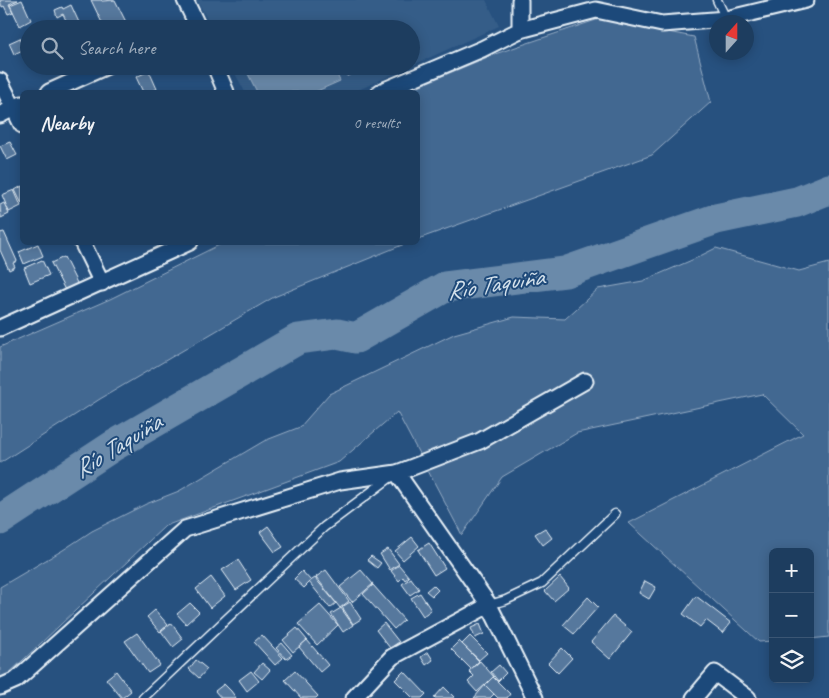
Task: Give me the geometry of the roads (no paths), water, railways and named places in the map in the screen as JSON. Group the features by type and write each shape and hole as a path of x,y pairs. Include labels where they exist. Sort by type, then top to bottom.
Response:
{"street":[{"path":"185,0 192,20"},
{"path":"520,0 520,30"},
{"path":"743,15 806,0"},
{"path":"385,90 482,49 520,30 596,10 662,24 709,20"},
{"path":"53,90 87,75"},
{"path":"219,75 225,90"},
{"path":"0,81 18,106 0,115"},
{"path":"83,245 102,283"},
{"path":"0,328 184,245"},
{"path":"0,688 16,680 186,529 340,481 397,473 480,441 585,381"},
{"path":"397,473 489,605 535,698"},
{"path":"354,698 392,657 489,605"},
{"path":"694,698 715,673 748,698"}],"lane":[{"path":"717,0 724,15"},
{"path":"143,698 324,527 397,473"},
{"path":"489,605 506,600 542,583 616,514"}],"waterway":[{"name":"Río Taquiña","path":"0,520 113,446 298,339 337,334 356,338 445,287 565,272 716,219 797,202 829,189"}]}
